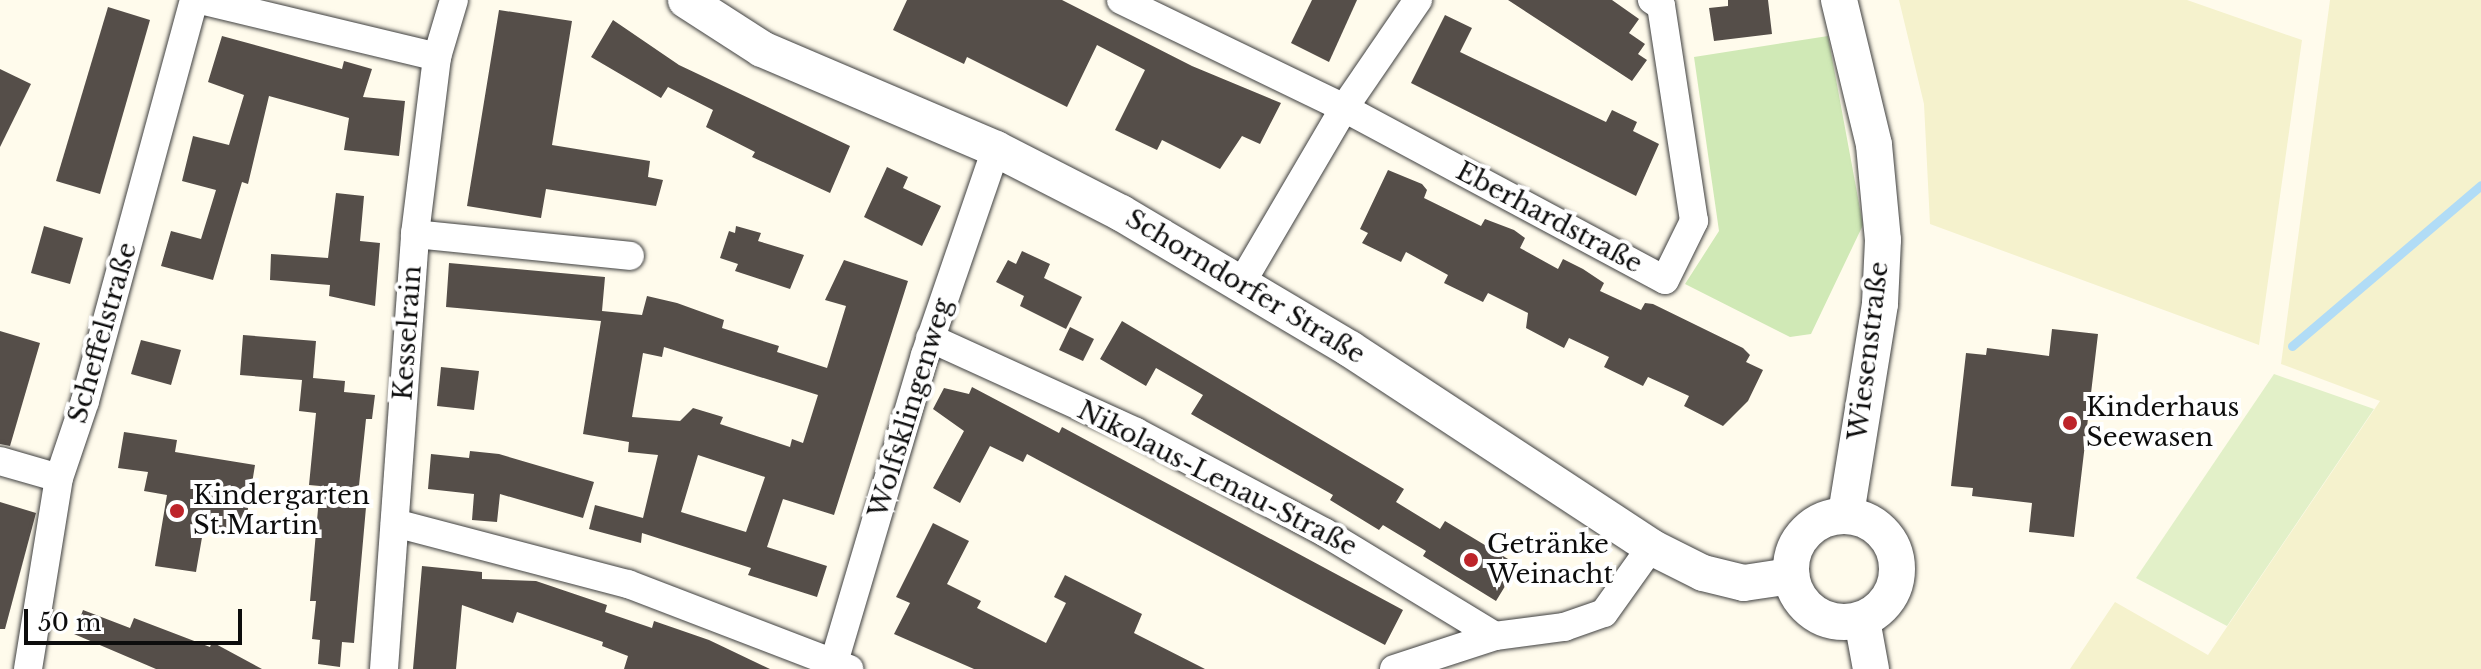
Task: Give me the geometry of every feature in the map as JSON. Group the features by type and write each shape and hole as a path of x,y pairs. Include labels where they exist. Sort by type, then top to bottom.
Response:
{"street":[{"path":"197,0 437,57"},
{"name":"Scheffelstraße","path":"28,669 59,478 85,401 197,0"},
{"name":"Kesselrain","path":"384,669 415,234 437,57 454,0"},
{"name":"Schorndorfer Straße","path":"686,0 762,49 996,149 1242,282 1651,547 1703,573 1744,583 1791,576"},
{"path":"1121,0 1344,108"},
{"path":"1242,282 1344,108 1418,0"},
{"name":"Eberhardstraße","path":"1344,108 1665,280 1694,221 1661,6 1652,0"},
{"name":"Wiesenstraße","path":"1839,0 1874,145 1883,240 1880,304 1846,515"},
{"name":"Wolfsklingenweg","path":"838,667 930,338 996,149"},
{"path":"415,234 630,256"},
{"name":"Nikolaus-Lenau-Straße","path":"930,338 1176,454 1337,539 1495,636"},
{"path":"0,461 59,478"},
{"path":"1846,515 1880,531 1897,558 1895,588 1878,610 1862,620 1839,622 1809,610 1791,576 1793,554 1804,533 1822,520 1846,515"},
{"path":"395,523 628,584 838,667"},
{"path":"1400,668 1495,636 1564,627 1604,613 1651,547"},
{"path":"1862,620 1871,669"}],"shaded area":[{"path":"1899,0 2187,0 2302,40 2259,345 1930,224 1924,104"},
{"path":"2330,0 2481,0 2481,669 2070,669 2115,602 2208,655 2380,401 2281,364"}],"green space":[{"path":"1828,36 1863,225 1811,334 1790,337 1685,284 1719,231 1694,57"},
{"path":"2274,374 2374,409 2227,626 2136,578"}],"building":[{"path":"907,0 1062,0 1192,66 1281,103 1260,144 1242,136 1220,169 1162,140 1157,150 1115,130 1145,70 1097,45 1067,107 967,57 964,64 893,30"},
{"path":"1312,0 1357,0 1329,62 1291,43"},
{"path":"1508,0 1612,0 1639,19 1629,33 1645,44 1638,54 1647,60 1632,81"},
{"path":"1728,0 1768,0 1772,34 1714,41 1709,8 1728,6"},
{"path":"108,7 150,20 100,194 56,181"},
{"path":"499,10 572,21 552,145 650,161 648,177 663,180 656,206 546,189 541,218 467,206"},
{"path":"1445,15 1472,28 1460,52 1606,122 1612,110 1637,122 1633,131 1659,144 1636,196 1411,83"},
{"path":"613,20 679,65 850,146 830,193 752,157 755,152 706,127 713,110 668,87 661,98 591,57"},
{"path":"222,36 342,69 344,61 372,69 363,97 405,101 399,156 344,150 349,118 269,96 248,184 242,182 213,280 161,266 171,231 201,239 216,190 182,181 193,136 229,145 244,95 208,82"},
{"path":"0,69 31,84 0,147"},
{"path":"887,167 908,177 903,188 941,206 922,246 864,217"},
{"path":"1388,170 1422,184 1427,190 1424,198 1481,226 1485,219 1514,230 1525,238 1520,248 1558,269 1563,259 1583,269 1604,283 1600,291 1641,310 1645,303 1653,304 1743,348 1750,355 1746,362 1763,370 1748,401 1723,426 1684,406 1689,396 1648,377 1643,386 1604,367 1609,357 1569,338 1564,348 1526,328 1528,313 1488,293 1483,302 1444,283 1448,275 1406,252 1401,262 1362,243 1368,233 1360,229"},
{"path":"336,193 364,196 360,241 380,243 375,306 329,296 330,285 270,280 271,254 328,258"},
{"path":"44,226 83,238 70,284 31,273"},
{"path":"736,226 761,233 758,241 804,255 790,289 735,271 738,264 720,258 729,231 735,233"},
{"path":"1022,251 1050,264 1044,278 1082,297 1066,329 1020,306 1024,296 996,282 1008,260 1016,264"},
{"path":"844,260 908,281 834,515 783,499 767,547 827,566 817,597 748,575 751,568 642,533 641,543 589,529 595,505 643,518 658,455 628,452 629,442 583,434 601,321 446,307 449,263 605,277 602,311 642,315 647,296 677,303 724,320 722,328 779,346 777,352 827,368 846,306 825,300","holes":["664,347 818,395 803,443 792,439 790,447 720,424 723,417 693,408 680,421 632,417 643,353 662,357","698,455 765,477 746,532 681,512"]},
{"path":"1122,321 1404,489 1396,502 1440,529 1445,521 1518,565 1496,601 1423,556 1426,551 1383,525 1379,530 1330,500 1333,495 1191,414 1203,395 1156,368 1146,386 1100,359"},
{"path":"1070,327 1094,339 1083,361 1059,350"},
{"name":"Kinderhaus Seewasen","path":"2052,329 2098,334 2074,537 2029,532 2032,503 1972,496 1973,488 1951,486 1966,353 1986,355 1987,348 2049,356"},
{"path":"0,331 40,343 10,446 0,444"},
{"path":"243,335 316,341 313,378 345,381 344,392 375,395 372,419 366,419 358,495 367,496 354,643 342,642 340,667 318,664 320,640 312,639 316,601 310,601 320,486 309,485 316,413 299,411 302,380 240,375"},
{"path":"141,340 181,350 171,385 131,374"},
{"path":"441,367 479,371 474,410 437,406"},
{"path":"972,387 1059,433 1062,427 1403,610 1385,645 1027,454 1023,462 990,446 960,503 933,488 964,431 933,409 944,388 969,394"},
{"path":"124,432 177,440 175,452 255,465 244,533 204,526 196,572 155,566 167,495 144,491 148,472 118,468"},
{"path":"470,451 499,454 594,482 583,518 500,494 497,522 472,520 474,494 428,489 431,454 469,458"},
{"path":"0,502 36,513 5,629 0,629"},
{"path":"933,523 969,541 947,584 981,601 977,608 1046,643 1066,603 1054,597 1065,575 1142,614 1134,633 1205,669 974,669 894,634 910,603 896,597"},
{"path":"422,566 482,572 482,579 536,581 607,605 605,612 652,628 654,621 709,640 770,669 624,669 628,656 602,646 603,642 517,612 513,623 462,605 456,669 413,669"},
{"path":"83,610 130,628 134,618 210,647 212,642 262,669 156,669 74,634"}],"waterway":[{"path":"2292,346 2481,185"}],"place":[{"name":"Kinderhaus Seewasen","path":"2070,423"},
{"name":"Kindergarten St.Martin","path":"177,511"},
{"name":"Getränke Weinacht","path":"1471,560"}]}
